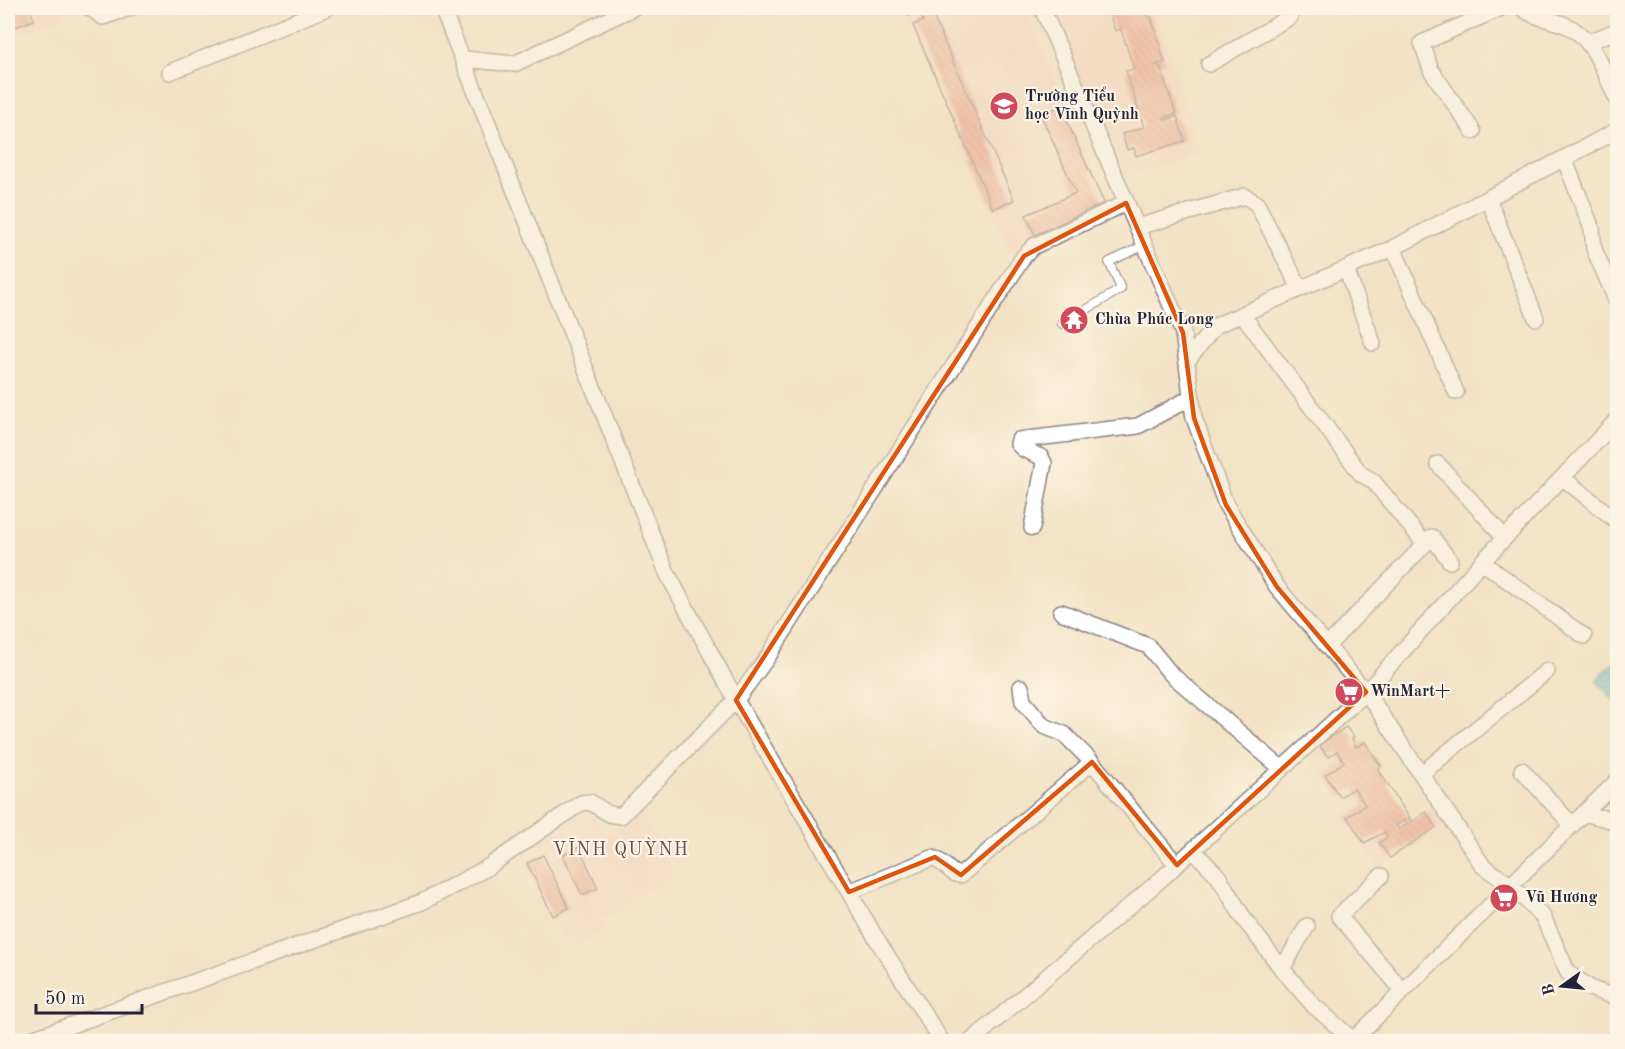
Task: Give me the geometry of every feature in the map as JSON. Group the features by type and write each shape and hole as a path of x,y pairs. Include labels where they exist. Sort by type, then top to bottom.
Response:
{"street":[{"path":"90,8 103,17 130,8"},
{"path":"170,72 327,8"},
{"path":"442,8 667,573 736,700 849,892 942,1041"},
{"path":"464,59 514,64 633,8"},
{"path":"1042,8 1183,333 1194,417 1226,505 1277,587 1366,692 1483,866 1510,885 1544,917 1568,973 1592,989 1617,998"},
{"path":"1209,64 1290,16 1286,8"},
{"path":"1473,131 1431,70 1422,43 1501,8"},
{"path":"1535,10 1571,27 1589,42 1617,101"},
{"path":"1589,42 1617,30"},
{"path":"1187,361 1215,327 1393,248 1617,130"},
{"path":"1564,158 1592,229 1594,249 1617,302"},
{"path":"1137,227 1245,196 1257,204 1300,289"},
{"path":"1488,198 1536,318"},
{"path":"23,1041 422,902 485,869 581,803 590,802 609,814 621,816 736,700 834,555 1024,256 1034,246 1126,203"},
{"path":"1393,248 1456,392"},
{"path":"1346,269 1373,343"},
{"path":"1242,314 1361,474 1374,481 1425,544"},
{"path":"1032,528 1044,463 1041,457 1023,449 1018,444 1019,440 1138,426 1192,398"},
{"path":"970,1041 1177,865 1366,692 1482,562 1617,419"},
{"path":"1438,464 1505,538"},
{"path":"1563,478 1617,522"},
{"path":"1327,645 1432,537 1450,561"},
{"path":"1482,562 1584,636"},
{"path":"1061,612 1148,646 1171,674 1282,769"},
{"path":"1421,774 1547,671"},
{"path":"1021,687 1023,701 1044,726 1064,734 1092,762 1177,865"},
{"path":"849,892 932,858 938,860 955,875 961,875 1092,762"},
{"path":"1522,770 1572,825"},
{"path":"1193,850 1218,876 1244,919 1282,969 1314,1006 1352,1041 1617,780"},
{"path":"1584,813 1617,822"},
{"path":"1382,876 1339,916 1403,991"},
{"path":"1282,969 1307,926"}],"lane":[{"path":"1062,324 1120,289 1108,262 1145,244"}],"highlighted area":[{"path":"1126,203 1183,333 1194,418 1226,505 1277,587 1366,692 1177,865 1092,762 961,875 935,857 849,892 736,700 1024,256"}],"shaded area":[{"path":"8,8 62,8 65,16 8,38"},
{"name":"Trường Tiểu học Vĩnh Quỳnh","path":"896,8 1024,8 1109,205 1012,253"},
{"path":"1049,8 1155,8 1200,154 1125,177"},
{"path":"1346,727 1365,742 1381,766 1378,769 1412,821 1434,807 1445,824 1380,869 1337,816 1344,806 1306,756"},
{"path":"590,808 606,836 639,809 675,876 602,919 606,929 576,946 571,936 562,939 519,855"}],"water":[{"path":"1617,659 1617,704 1596,680"}],"building":[{"path":"8,8 30,8 34,20 8,30"},
{"path":"905,8 928,8 933,16 1014,200 993,209 913,25 923,21 919,11 909,16"},
{"path":"1108,8 1143,8 1145,14 1151,17 1165,62 1155,65 1160,66 1176,114 1164,117 1165,120 1177,116 1185,141 1136,156 1134,148 1127,150 1122,134 1144,127 1126,71 1134,69 1121,29 1115,31"},
{"path":"1060,106 1104,203 1035,235 1026,215 1076,193 1041,115"},
{"path":"1346,727 1354,737 1352,739 1356,747 1365,742 1381,766 1378,769 1412,822 1426,812 1436,827 1390,858 1379,843 1388,837 1385,832 1364,843 1347,817 1365,805 1354,788 1340,797 1325,775 1344,762 1337,751 1328,757 1319,745","holes":["1405,820 1407,824 1399,830 1396,826"]},
{"path":"579,847 598,888 582,895 563,855"},
{"path":"543,855 569,908 553,916 527,863"}],"place":[{"name":"Trường Tiểu học Vĩnh Quỳnh","path":"1004,106"},
{"name":"Chùa Phúc Long","path":"1074,320"},
{"name":"WinMart+","path":"1349,692"},
{"name":"Vũ Hương","path":"1504,898"}],"district":[{"name":"VĨNH QUỲNH","path":"621,850"}]}
